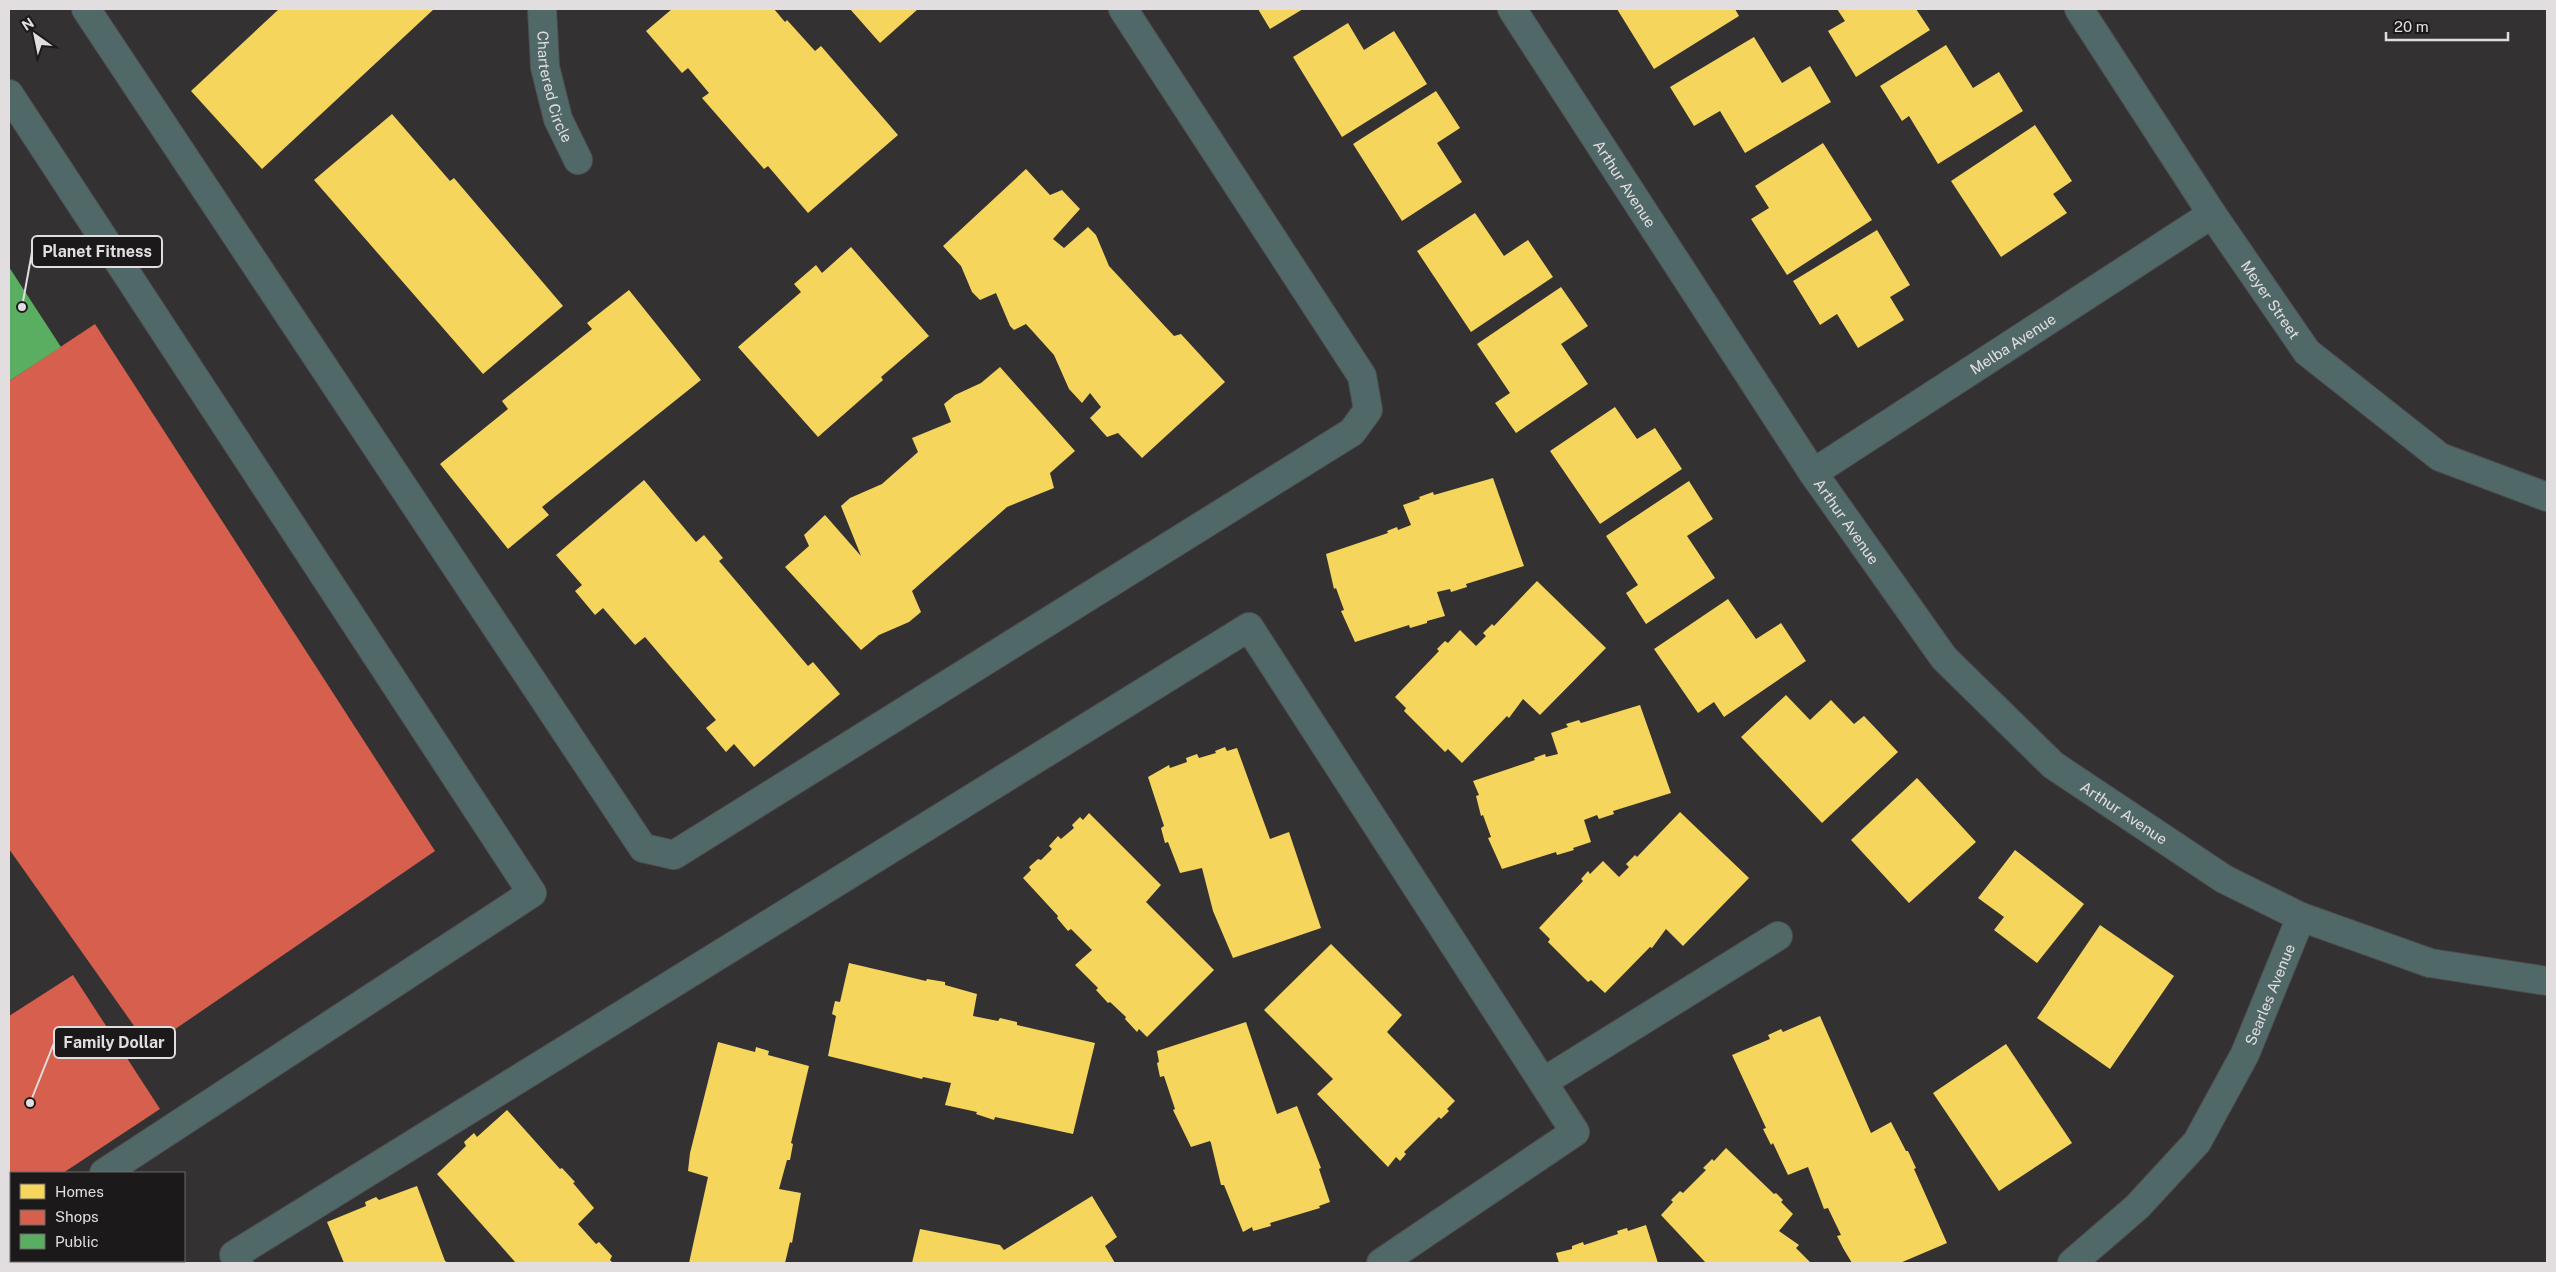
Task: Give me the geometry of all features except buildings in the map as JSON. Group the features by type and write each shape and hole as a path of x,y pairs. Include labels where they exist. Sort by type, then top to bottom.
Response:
{"street":[{"path":"86,9 643,848 674,855 1352,432 1368,410 1362,376 1123,9"},
{"name":"Chartered Circle","path":"542,9 545,67 555,110 578,160"},
{"name":"Arthur Avenue","path":"1512,9 1813,472 1944,658 2053,764 2224,879 2301,917"},
{"name":"Meyer Street","path":"2079,9 2212,214 2308,352 2440,457 2547,497"},
{"path":"9,94 532,893 106,1172"},
{"name":"Melba Avenue","path":"1813,472 2212,214"},
{"path":"239,1263 234,1255 1249,627 1575,1132 1381,1263"},
{"path":"2301,917 2430,964 2547,981"},
{"name":"Searles Avenue","path":"2072,1263 2137,1207 2197,1142 2245,1054 2301,917"},
{"path":"1543,1082 1778,936"}],"place":[{"name":"Planet Fitness","path":"22,307"},
{"name":"Family Dollar","path":"30,1103"}]}
